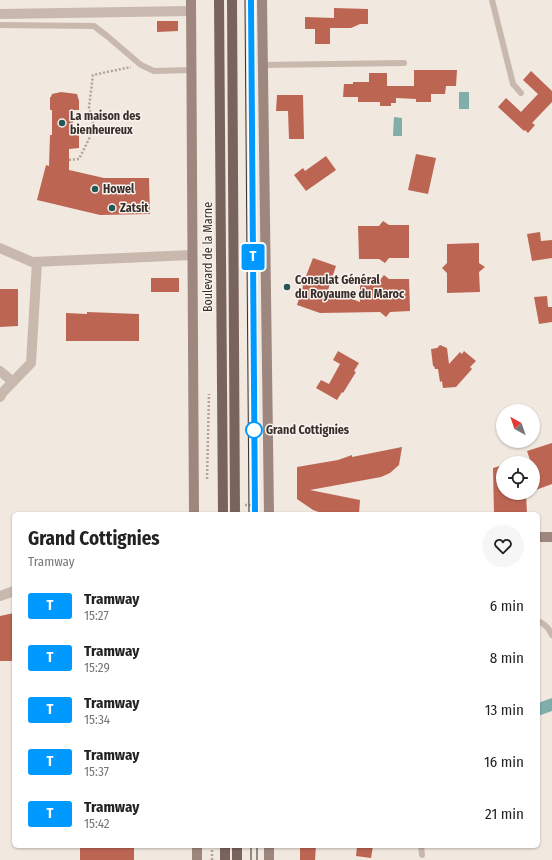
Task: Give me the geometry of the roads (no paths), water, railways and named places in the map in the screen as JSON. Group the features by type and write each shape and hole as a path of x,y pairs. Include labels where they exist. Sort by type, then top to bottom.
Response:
{"main road":[{"name":"Boulevard de la Marne","path":"219,0 223,512"},
{"name":"Boulevard de la Marne","path":"232,0 235,512"},
{"path":"225,848 225,860"},
{"path":"237,848 237,860"}],"street":[{"name":"Boulevard de la Marne","path":"191,0 194,512"},
{"path":"262,0 269,512"},
{"path":"0,14 191,11"},
{"path":"0,248 32,262 192,255"},
{"path":"0,397 31,363 37,262"},
{"path":"0,371 13,382"},
{"path":"540,537 552,537"},
{"path":"0,596 12,592"},
{"path":"197,848 197,860"},
{"path":"268,848 269,860"}],"lane":[{"path":"492,0 512,84 521,93"},
{"path":"0,24 94,26 141,65 154,71 192,70"},
{"path":"262,65 404,63"},
{"path":"540,622 544,624 552,635"},
{"path":"421,848 422,855"}],"water":[{"path":"459,92 469,92 469,109 459,109"},
{"path":"394,117 402,118 402,136 393,136"},
{"path":"552,698 552,711 540,715 540,702"}],"tram line":[{"path":"245,0 249,512"},
{"path":"251,0 255,496"},
{"name":"T","path":"251,0 255,512"},
{"path":"251,848 251,860"},
{"path":"257,848 257,860"}],"place":[{"name":"La maison des bienheureux","path":"62,123"},
{"name":"Howel","path":"95,189"},
{"name":"Zatsit","path":"112,208"},
{"name":"Consulat Général du Royaume du Maroc","path":"287,287"},
{"name":"Grand Cottignies","path":"254,430"}]}
